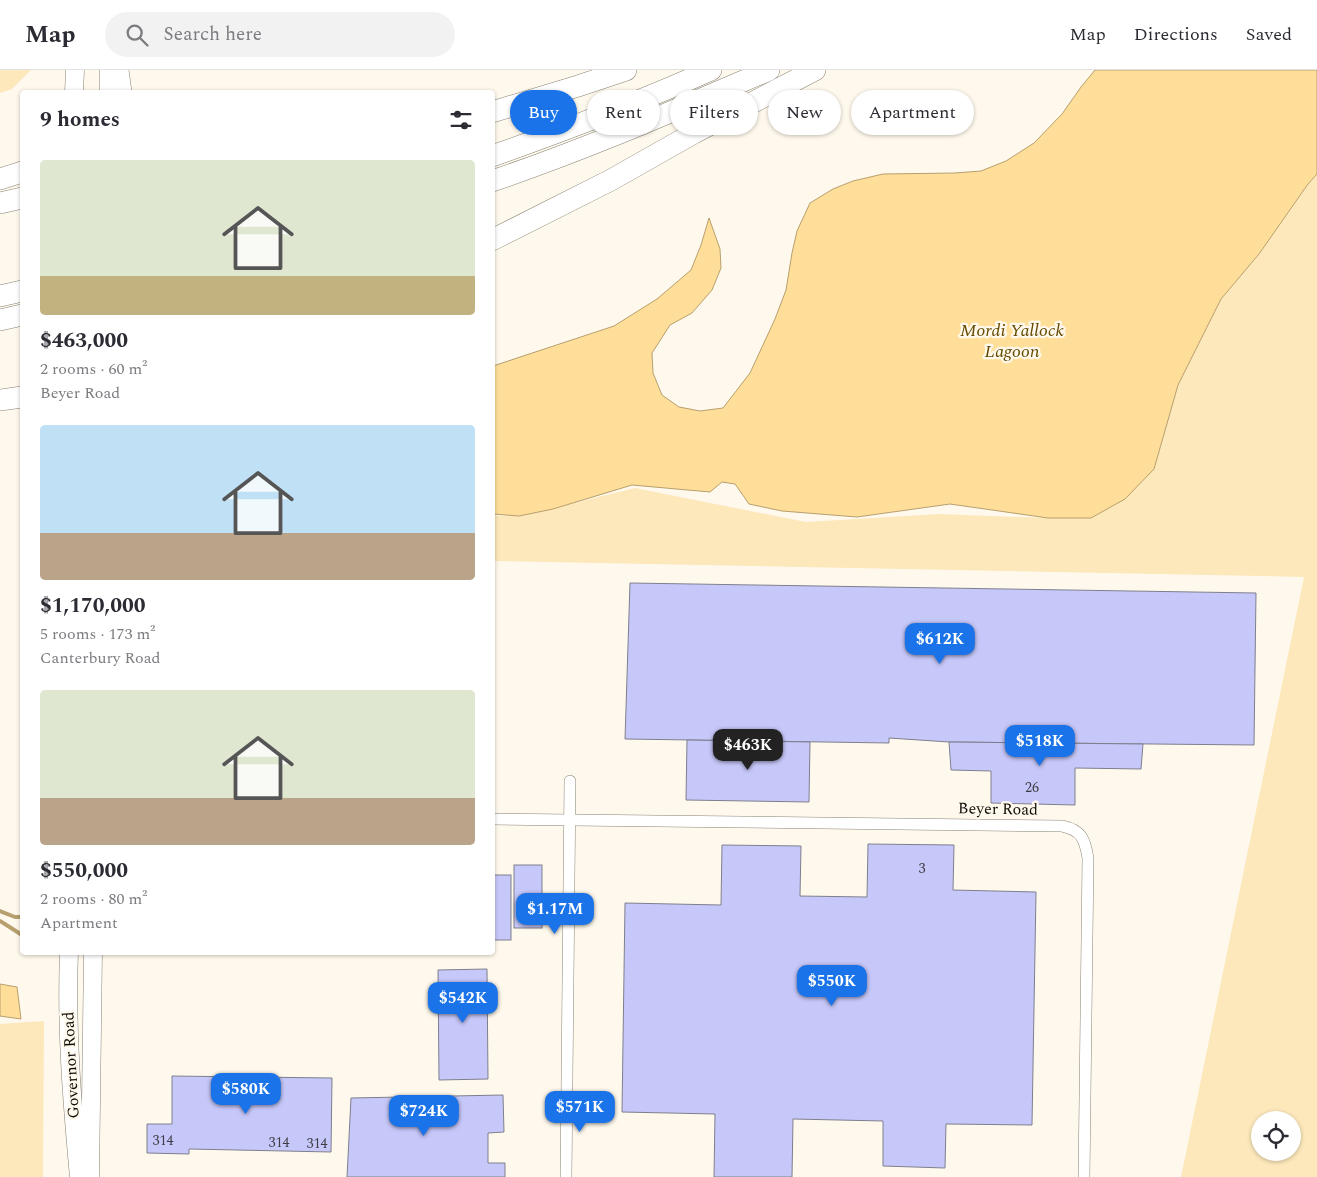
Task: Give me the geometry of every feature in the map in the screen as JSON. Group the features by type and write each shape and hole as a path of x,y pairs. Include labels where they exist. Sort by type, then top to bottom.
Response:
{"highway":[{"path":"118,70 121,90"},
{"path":"495,111 626,70"},
{"path":"495,155 667,90 711,70"},
{"path":"495,180 608,138 769,70"},
{"path":"495,238 611,180 694,133 815,70"},
{"path":"0,179 20,173"},
{"path":"0,203 20,198"}],"main road":[{"path":"74,90 75,70"},
{"path":"109,70 109,90"},
{"name":"Governor Road","path":"69,955 68,1027 79,1177"},
{"name":"Governor Road","path":"90,1177 93,955"}],"street":[{"path":"566,1177 570,781"},
{"name":"Beyer Road","path":"495,819 1062,826 1078,832 1084,840 1088,858 1084,1177"}],"shaded area":[{"path":"0,70 31,70 12,89 0,93"},
{"path":"1317,174 1317,1177 1181,1177 1304,577 495,561 495,516 525,515 635,488 806,522 939,514 1091,518 1154,469 1178,385 1221,299 1259,254"},
{"path":"44,1021 43,1177 0,1177 0,1024"}],"water":[{"name":"Mordi Yallock Lagoon","path":"1095,70 1317,70 1317,174 1259,254 1221,299 1178,385 1154,469 1125,499 1091,518 1048,518 950,504 857,517 782,511 749,504 735,484 722,482 710,492 632,485 553,509 519,516 495,514 495,365 614,326 657,299 691,270 709,218 720,249 721,268 712,290 692,313 670,325 652,353 653,373 662,395 679,407 700,411 723,408 750,373 775,319 786,290 797,231 810,203 833,189 853,181 883,174 981,171 1006,161 1034,143 1062,114"},
{"path":"0,984 17,987 21,1019 0,1016"}],"building":[{"path":"630,583 1256,593 1254,745 949,742 889,738 889,743 625,739"},
{"path":"687,740 810,742 809,802 686,800"},
{"path":"949,742 1143,744 1141,769 1075,768 1075,805 991,803 991,771 951,770"},
{"path":"868,844 954,845 953,890 1036,892 1032,1125 946,1124 945,1168 883,1166 883,1121 793,1119 792,1177 714,1177 715,1114 622,1112 625,903 721,905 722,845 801,846 800,896 867,897"},
{"path":"514,865 542,865 542,928 514,928"},
{"path":"495,875 511,875 511,940 495,940"},
{"path":"487,969 488,1079 439,1080 438,970"},
{"path":"172,1076 332,1078 331,1152 189,1149 189,1154 147,1153 147,1124 172,1124"},
{"path":"503,1095 504,1132 488,1133 488,1163 505,1163 505,1177 347,1177 351,1098"}],"waterway":[{"path":"0,911 20,917"},
{"path":"0,921 20,934"}]}
